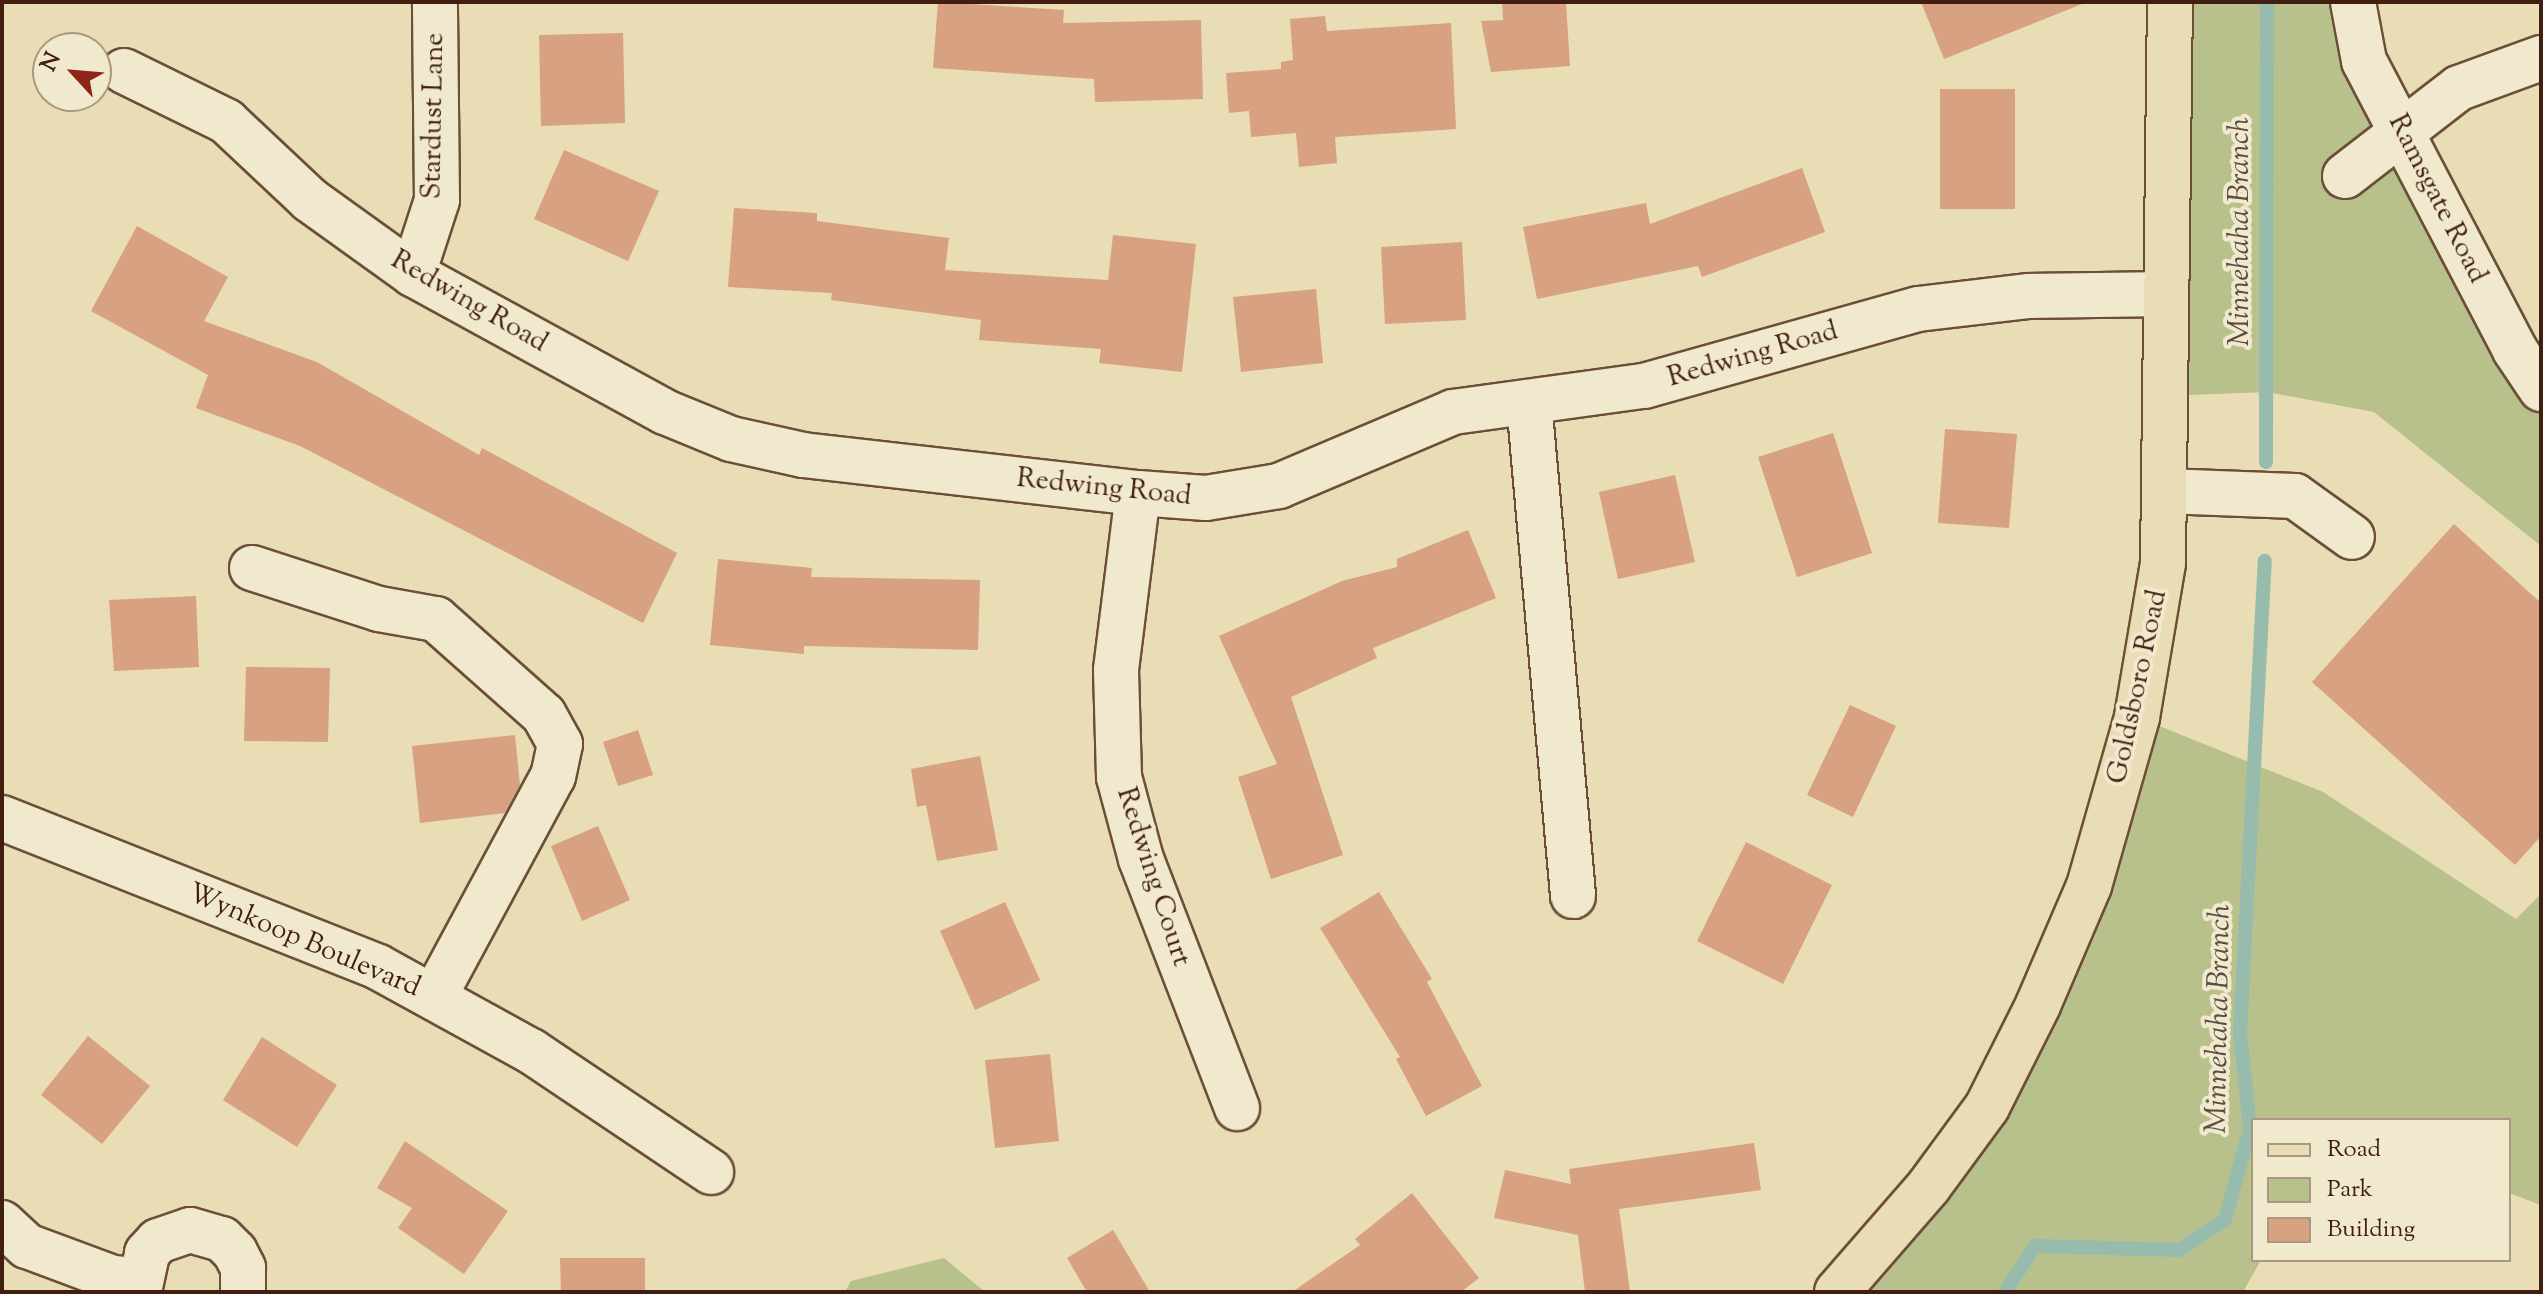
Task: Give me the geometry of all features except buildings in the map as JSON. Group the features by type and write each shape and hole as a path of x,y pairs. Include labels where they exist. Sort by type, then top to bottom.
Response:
{"main road":[{"name":"Goldsboro Road","path":"1837,1292 1929,1186 1987,1107 2038,1005 2089,886 2137,717 2163,563 2170,2"}],"street":[{"name":"Stardust Lane","path":"413,274 437,200 435,2"},
{"name":"Ramsgate Road","path":"2353,2 2364,61 2515,350 2541,389"},
{"path":"2345,176 2459,88 2541,58"},
{"name":"Redwing Road","path":"124,71 226,121 310,200 413,274 665,412 731,439 803,455 1138,493 1206,498 1279,486 1453,412 1644,386 1918,309 2029,296 2165,294"},
{"path":"1529,402 1573,896"},
{"path":"2164,491 2295,496 2352,537"},
{"name":"Redwing Court","path":"1138,493 1116,670 1119,777 1141,859 1237,1108"},
{"path":"252,568 379,609 436,619 544,715 560,744 553,776 434,997"},
{"name":"Wynkoop Boulevard","path":"2,818 378,967 531,1051 711,1172"},
{"path":"4,1231 27,1246 139,1286 147,1253 158,1241 190,1230 222,1239 235,1252 243,1268 243,1292"}],"green space":[{"path":"2184,2 2353,2 2541,389 2541,546 2374,412 2267,392 2164,396"},
{"path":"2137,717 2323,792 2516,919 2541,894 2541,1205 2511,1194 2511,1118 2251,1118 2251,1262 2260,1262 2243,1292 1837,1292 1987,1107"},
{"path":"944,1258 985,1292 845,1292 851,1281"}],"waterway":[{"name":"Minnehaha Branch","path":"2266,462 2267,2"},
{"name":"Minnehaha Branch","path":"2005,1292 2035,1246 2179,1250 2225,1220 2250,1128 2240,1033 2265,561"}]}
